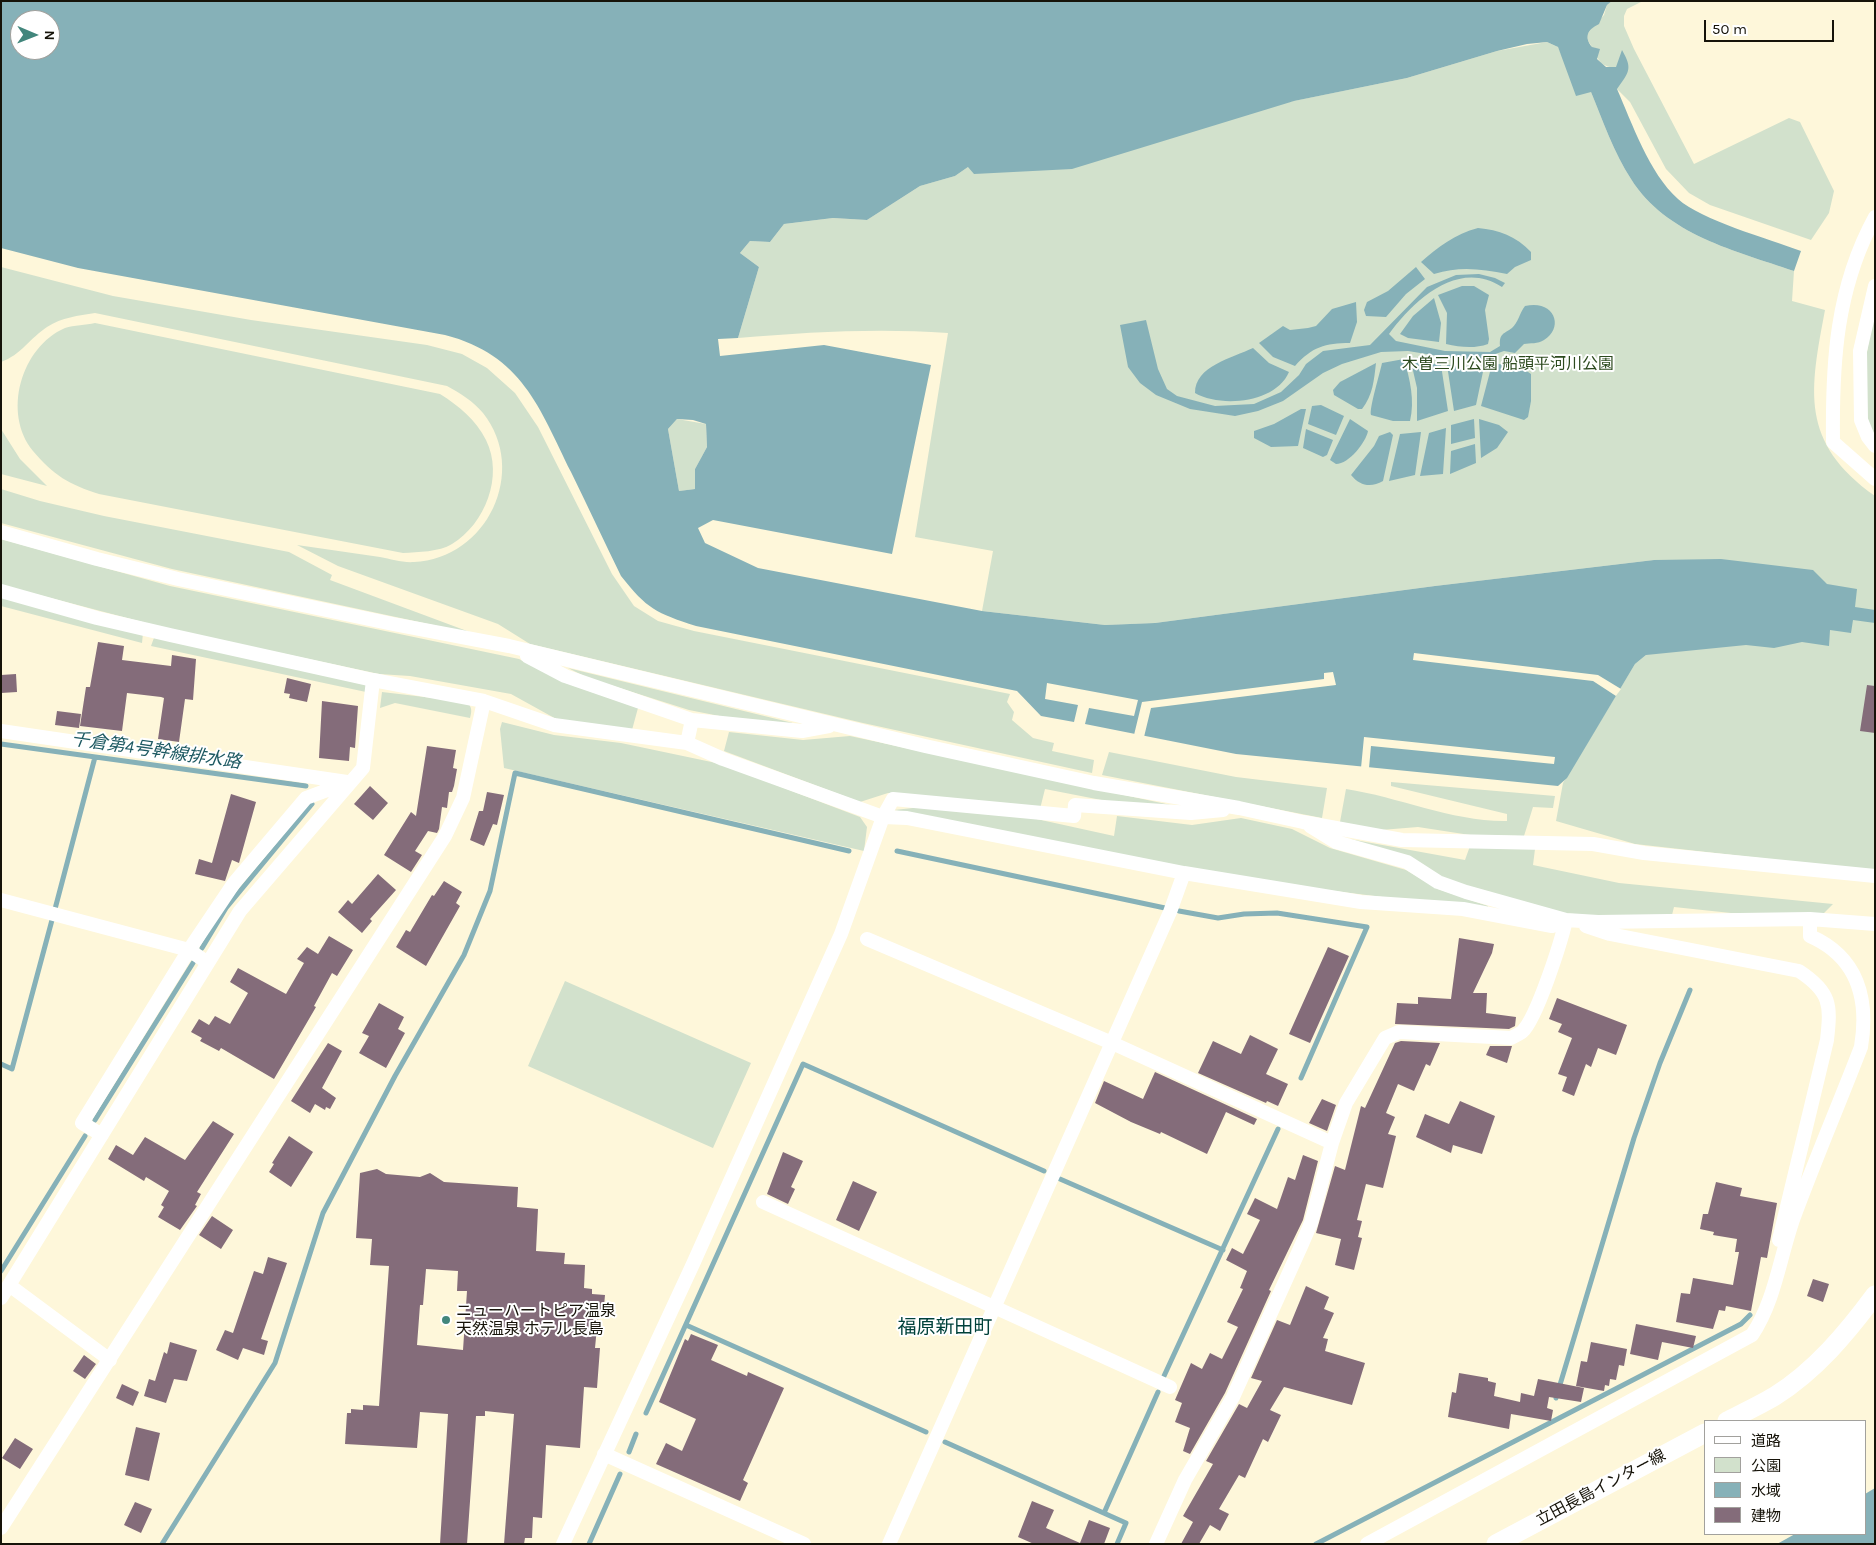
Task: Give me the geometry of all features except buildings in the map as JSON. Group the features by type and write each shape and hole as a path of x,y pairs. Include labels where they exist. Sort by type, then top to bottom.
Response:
{"main road":[{"path":"1729,1420 1775,1396 1816,1364 1859,1317 1875,1295"},
{"name":"立田長島インター線","path":"1496,1544 1704,1434"}],"street":[{"path":"1875,217 1862,241 1849,276 1840,316 1832,385 1833,442 1875,479"},
{"path":"1875,286 1862,342 1860,361 1860,420 1868,437 1875,446"},
{"path":"1,532 178,579 509,646 835,724 1094,783 1240,808 1303,822 1402,840 1593,844 1644,852 1875,876"},
{"path":"1,591 98,618 373,680 484,701 554,725 687,742 723,759 883,818 907,818 1184,873 1361,902 1463,909 1552,926 1566,920 1598,922 1673,919 1810,919 1875,924"},
{"path":"509,646 565,676 692,720 802,731 835,724"},
{"path":"1,1298 240,911 363,768 373,680"},
{"path":"1,1528 446,836 463,798 484,701"},
{"path":"687,742 692,720"},
{"path":"1,731 350,782"},
{"path":"102,1135 82,1123 189,950 234,883 306,798 350,782"},
{"path":"563,1544 693,1264 841,934 883,818 893,799 1074,816 1075,805 1191,813 1240,808"},
{"path":"1303,822 1336,842 1407,862 1438,882 1466,892 1610,934 1799,971 1817,982 1825,996 1830,1015 1828,1040 1784,1213 1767,1306"},
{"path":"889,1544 1170,912 1184,873"},
{"path":"1,900 189,950 208,963"},
{"path":"1367,1544 1752,1335 1767,1306 1793,1219 1861,1047 1864,1028 1862,997 1857,980 1844,961 1827,944 1810,936 1810,919"},
{"path":"1156,1544 1185,1480 1233,1397 1312,1223 1332,1143 1346,1103 1385,1038 1399,1032 1512,1038 1522,1032 1533,1013 1559,950 1566,920"},
{"path":"868,939 1112,1043 1332,1143"},
{"path":"763,1202 1170,1388"},
{"path":"9,1285 110,1360"},
{"path":"604,1454 804,1544"}],"green space":[{"path":"1612,1 1643,1 1627,9 1624,16 1624,26 1694,164 1789,118 1800,122 1834,191 1829,213 1811,240 1710,205 1689,193 1666,169 1630,102 1617,89 1616,68 1601,63 1588,38 1587,34 1604,15 1607,5"},
{"name":"木曽三川公園 船頭平河川公園","path":"1547,42 1558,47 1568,70 1586,92 1591,92 1619,159 1631,179 1646,198 1663,214 1704,238 1726,248 1794,271 1792,301 1825,310 1816,365 1814,390 1816,413 1822,435 1833,455 1850,476 1875,496 1875,871 1635,844 1556,821 1563,783 1635,664 1646,655 1654,560 1435,586 1155,623 1105,625 982,611 993,551 915,537 948,333 843,331 738,338 759,267 740,253 750,241 770,242 784,224 833,218 867,220 920,186 955,176 968,167 1407,78 1497,51"},
{"path":"1,267 113,296 251,320 427,345 462,354 487,368 515,393 538,427 612,574 634,606 658,621 694,631 1010,694 1007,702 1014,712 1012,720 1033,738 1054,743 1052,751 1094,760 1092,773 863,723 530,644 498,624 338,566 297,545 414,562 440,557 462,546 480,529 493,508 501,485 502,460 496,436 483,413 475,405 447,386 95,313 58,321 41,331 20,351 1,362"},
{"path":"1875,303 1875,436 1865,415 1867,352"},
{"path":"95,323 440,394 454,403 472,420 486,440 491,454 492,483 482,512 464,535 447,547 422,552 403,553 99,494 79,487 55,473 33,451 24,436 19,418 18,400 21,382 27,365 37,350 50,337 65,328"},
{"path":"677,419 706,424 707,447 695,469 695,489 679,491 668,429"},
{"path":"1,429 20,459 47,486 1,474"},
{"path":"1,489 40,501 104,516 289,552 332,575 330,580 475,634 172,569 1,523"},
{"path":"1,539 170,586 519,659 563,682 638,708 632,730 558,720 511,694 410,676 379,674 173,630 1,585"},
{"path":"1,595 143,633 142,643 1,606"},
{"path":"155,635 363,681 367,687 366,692 151,646"},
{"path":"568,668 793,723 750,722 689,710 588,678"},
{"path":"382,692 467,702 471,709 470,718 395,703 380,708"},
{"path":"502,722 554,735 621,743 721,764 860,817 867,827 864,851 504,768 500,729"},
{"path":"729,732 803,740 850,736 1180,807 1127,805 1045,789 1040,809 888,793 860,802 724,751"},
{"path":"1109,752 1236,777 1327,788 1322,818 1102,775"},
{"path":"1391,782 1555,796 1553,808 1533,807 1524,836 1470,835 1418,827 1381,830 1340,822 1346,789 1467,818 1507,821 1507,814 1391,786"},
{"path":"922,807 1032,818 1114,836 1117,816 1192,825 1241,818 1292,829 1330,848 1406,870 1438,889 1488,906 1487,910 1286,885 1183,867 894,810"},
{"path":"1344,838 1465,860 1470,846 1535,849 1533,865 1619,883 1833,904 1824,913 1731,913 1674,907 1672,915 1600,916 1561,913 1461,888"},
{"path":"565,981 751,1063 713,1148 528,1066"}],"water":[{"path":"1,1 1612,1 1607,5 1599,24 1589,31 1588,40 1592,47 1600,49 1597,59 1606,67 1616,67 1622,50 1628,62 1628,70 1617,89 1642,147 1658,176 1678,199 1702,214 1719,222 1801,251 1794,271 1726,248 1683,227 1663,214 1646,198 1631,179 1619,159 1591,92 1576,96 1558,47 1547,42 1527,44 1497,51 1407,78 1294,101 1072,169 974,174 968,167 955,176 920,186 867,220 833,218 784,224 770,242 750,241 740,253 759,267 738,338 718,339 720,356 824,345 931,365 892,554 713,520 698,528 705,543 758,568 982,611 1105,625 1155,623 1435,586 1654,560 1721,559 1813,570 1827,584 1857,589 1855,607 1875,610 1875,623 1853,620 1851,633 1830,630 1829,646 1802,642 1774,648 1746,645 1646,655 1635,664 1567,778 1558,786 1236,754 1085,724 1089,708 1134,716 1138,700 1047,683 1045,699 1078,705 1074,722 1041,716 1017,691 696,626 653,608 638,596 621,576 549,426 525,387 510,370 493,356 471,344 445,335 78,268 1,248","holes":["677,419 693,420 706,424 707,447 695,469 695,489 679,491 668,429"]},
{"path":"1478,228 1500,232 1513,238 1531,252 1531,260 1515,267 1507,274 1470,269 1444,271 1434,274 1421,262 1447,242"},
{"path":"1416,267 1425,279 1406,294 1386,317 1366,316 1364,310 1367,302 1388,291"},
{"path":"1479,274 1505,283 1502,287 1485,279 1469,277 1453,280 1438,287 1424,297 1399,321 1389,334 1396,341 1445,351 1490,352 1500,346 1501,336 1514,326 1525,306 1535,305 1549,310 1553,316 1555,322 1550,335 1539,342 1524,344 1515,353 1504,351 1481,359 1463,360 1408,351 1381,352 1342,364 1323,373 1283,401 1258,411 1235,416 1190,409 1156,395 1140,383 1128,367 1120,325 1146,320 1158,369 1167,389 1177,396 1215,406 1254,404 1281,392 1299,375 1306,364 1323,351 1370,345 1427,287 1456,275"},
{"path":"1462,286 1474,286 1489,295 1485,310 1488,344 1478,347 1467,347 1446,344 1447,313 1438,295"},
{"path":"1434,298 1441,323 1439,342 1408,338 1400,334 1413,316"},
{"path":"1356,302 1357,322 1350,343 1320,347 1307,354 1295,366 1273,357 1259,343 1283,326 1290,330 1316,326 1332,309"},
{"path":"1253,348 1269,363 1289,372 1282,382 1272,390 1247,400 1233,401 1206,398 1195,393 1201,376 1208,370 1216,364"},
{"path":"1404,359 1412,398 1410,421 1393,421 1371,415 1382,363"},
{"path":"1415,360 1441,365 1448,411 1417,421 1417,388 1411,362"},
{"path":"1376,363 1371,393 1362,409 1358,409 1334,395 1333,390 1340,382"},
{"path":"1497,364 1518,365 1531,374 1531,401 1528,417 1524,420 1481,406 1491,368"},
{"path":"1447,365 1484,367 1476,405 1454,411"},
{"path":"1321,405 1344,416 1336,435 1308,424 1312,406"},
{"path":"1301,409 1306,409 1298,446 1271,447 1254,438 1254,431 1274,424"},
{"path":"1350,419 1368,431 1367,436 1351,456 1336,464 1330,460"},
{"path":"1474,419 1475,438 1451,444 1451,425"},
{"path":"1479,419 1499,425 1508,432 1497,448 1481,458"},
{"path":"1446,428 1443,474 1420,476 1429,433"},
{"path":"1306,429 1333,440 1327,455 1323,457 1303,448"},
{"path":"1390,432 1393,435 1383,481 1374,485 1358,482 1351,475 1374,446 1379,436"},
{"path":"1421,432 1415,475 1389,481 1400,434"},
{"path":"1475,444 1476,463 1450,474 1451,451"},
{"path":"1875,1488 1875,1544 1777,1544 1793,1535 1866,1535 1866,1493"}],"pier":[{"path":"1414,653 1598,675 1621,689 1616,696 1593,681 1413,660"},
{"path":"1333,672 1336,685 1151,708 1144,737 1134,735 1142,702 1324,679 1324,673"},
{"path":"1364,737 1555,757 1554,764 1371,746 1369,768 1361,768"}],"waterway":[{"name":"千倉第4号幹線排水路","path":"1,744 306,786"},
{"path":"55,909 95,757"},
{"path":"162,1544 275,1363 323,1213 395,1076 464,955 490,891 515,773 849,851"},
{"path":"202,948 226,908 312,804"},
{"path":"897,851 1165,908"},
{"path":"1179,911 1218,918 1244,914 1277,913 1367,927 1301,1078"},
{"path":"1,1064 12,1069 52,920"},
{"path":"95,1120 193,963"},
{"path":"1556,1398 1634,1138 1660,1063 1690,990"},
{"path":"646,1413 803,1064 1044,1171"},
{"path":"1164,1376 1278,1129"},
{"path":"1,1271 85,1136"},
{"path":"1060,1179 1223,1250"},
{"path":"1316,1544 1741,1324 1750,1315"},
{"path":"686,1325 926,1432"},
{"path":"1104,1513 1158,1392"},
{"path":"629,1452 636,1434"},
{"path":"945,1442 1126,1523 1117,1544"},
{"path":"589,1544 620,1474"}],"place":[{"name":"ニューハートピア温泉 天然温泉 ホテル長島","path":"446,1320"}],"district":[{"name":"福原新田町","path":"945,1328"}]}
